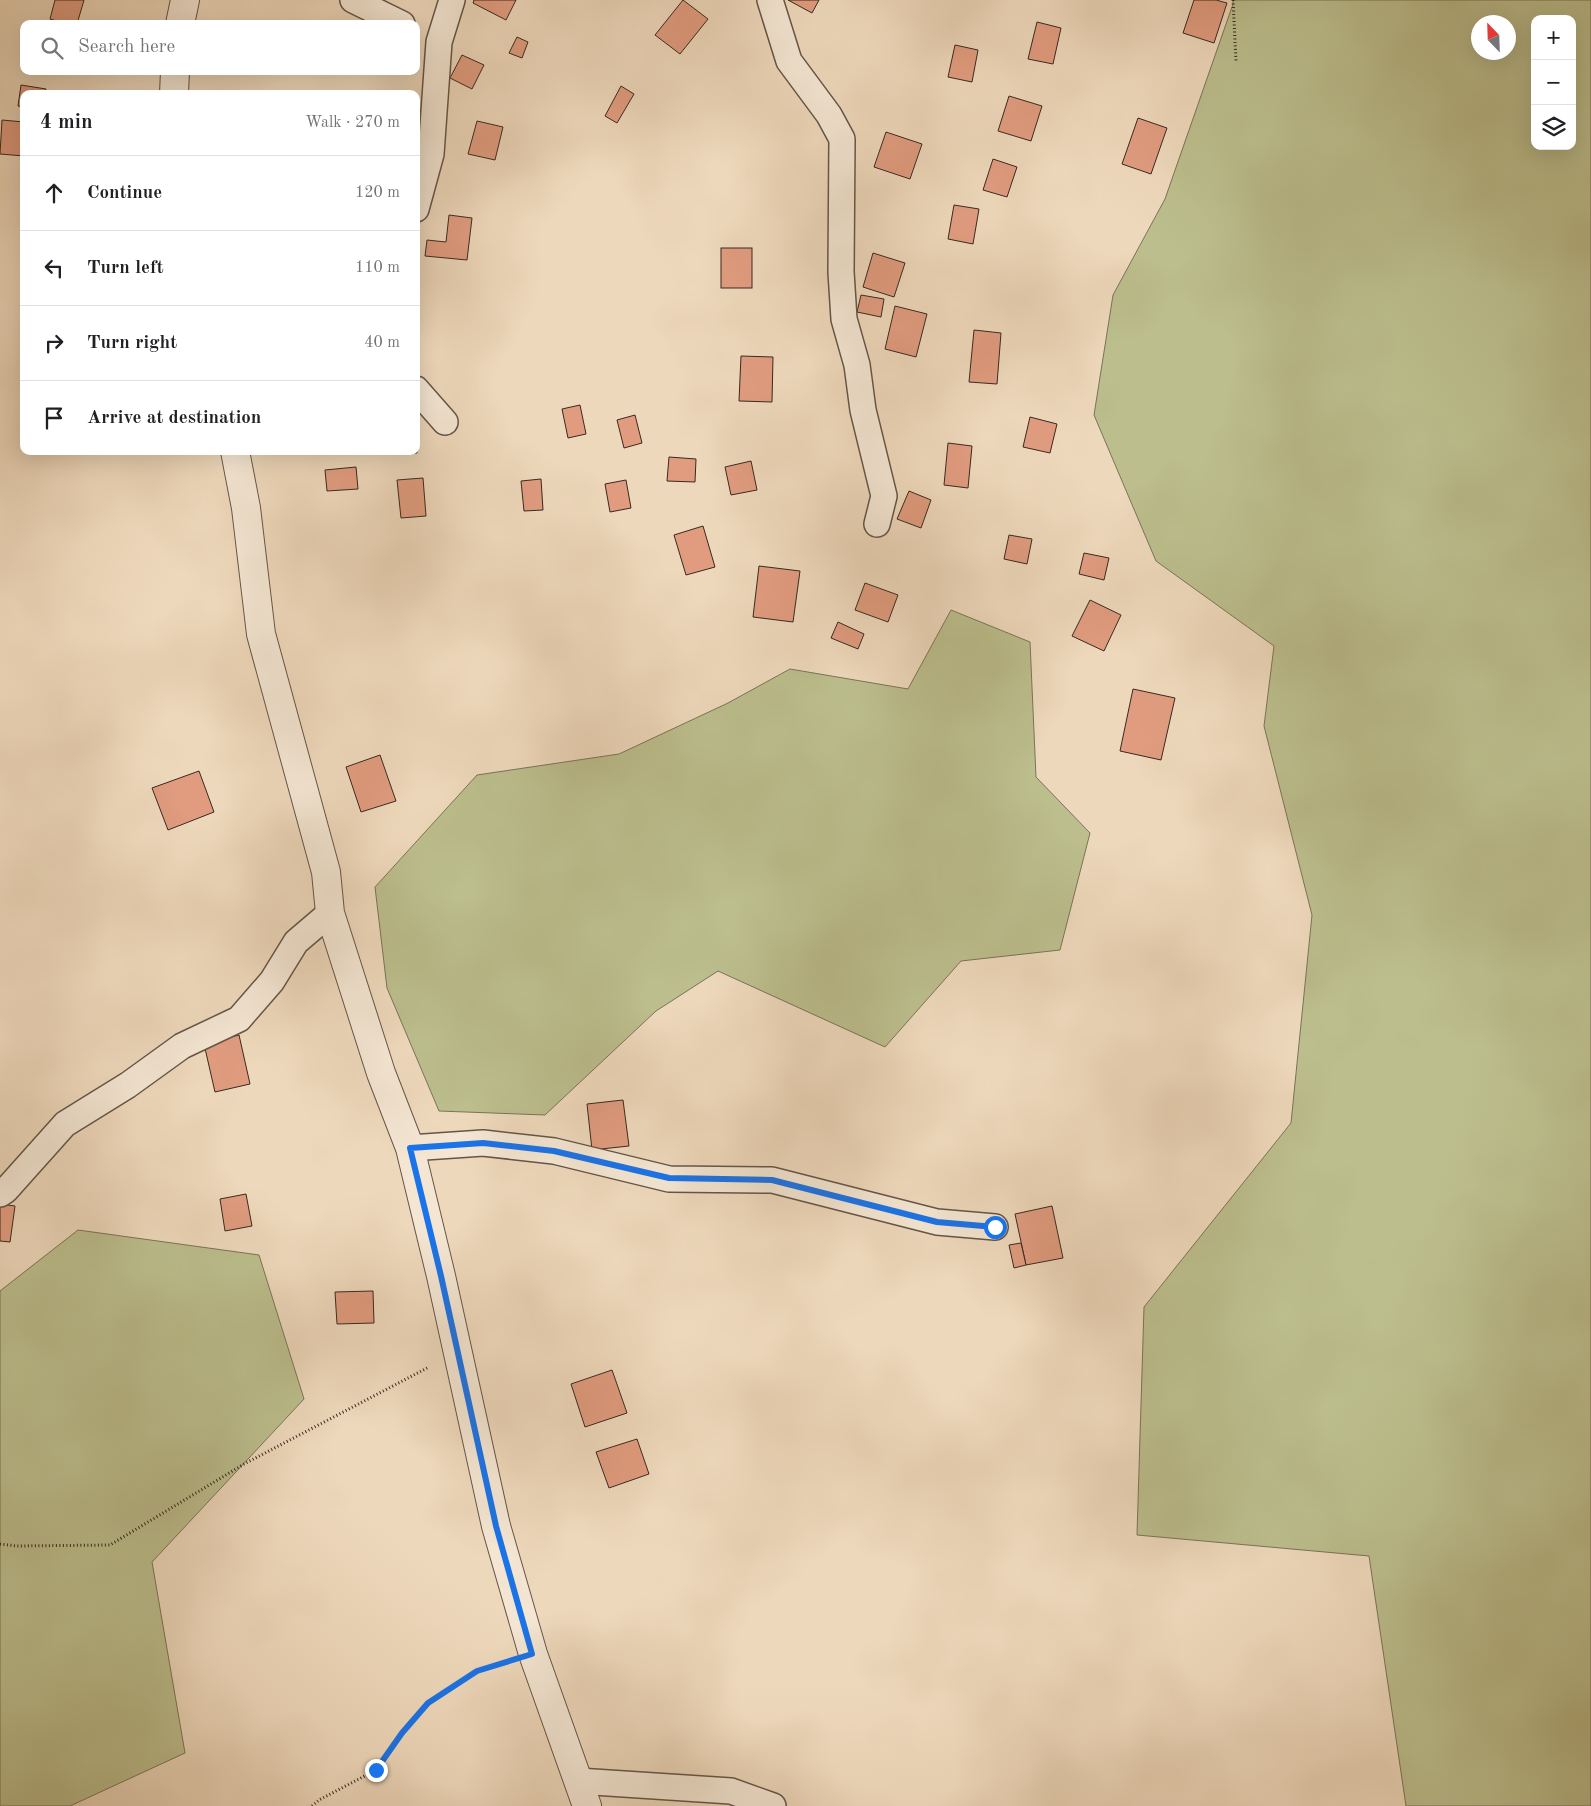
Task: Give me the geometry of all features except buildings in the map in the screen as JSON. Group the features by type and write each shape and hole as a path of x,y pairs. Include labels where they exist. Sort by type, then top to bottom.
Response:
{"street":[{"path":"181,20 185,0"},
{"path":"353,0 394,20"},
{"path":"420,194 431,154 439,42 452,0"},
{"path":"770,0 789,61 829,115 842,139 844,319 857,365 863,410 884,496 877,524"},
{"path":"420,33 439,42"},
{"path":"174,90 175,75"},
{"path":"420,394 445,422"},
{"path":"236,455 246,508 261,634 326,872 330,913 381,1073 410,1148 458,1351 496,1526 532,1654 587,1806"},
{"path":"0,1194 6,1190 65,1124 128,1085 182,1046 239,1019 272,981 296,942 330,913"},
{"path":"410,1148 483,1143 554,1151 669,1178 772,1180 937,1222 995,1227"},
{"path":"578,1781 731,1791 773,1806"}],"path":[{"path":"1233,0 1236,61"},
{"path":"0,1544 17,1546 110,1545 244,1464 458,1351"},
{"path":"312,1806 319,1800 376,1770 402,1733 428,1703 477,1671 532,1654"}],"green space":[{"path":"1233,0 1591,0 1591,1806 1406,1806 1369,1556 1137,1535 1144,1307 1291,1123 1312,915 1264,726 1274,646 1156,561 1094,415 1113,295 1165,199"},
{"path":"951,610 1030,642 1036,777 1090,833 1060,950 961,961 885,1047 718,971 656,1011 545,1115 439,1111 387,988 375,887 477,775 619,754 728,703 790,669 908,689"},
{"path":"78,1230 259,1255 304,1399 152,1562 185,1753 70,1806 0,1806 0,1291"}],"route":[{"path":"376,1770 402,1733 428,1703 477,1671 532,1654 496,1526 441,1276 410,1148 483,1143 554,1151 669,1178 772,1180 937,1222 995,1227"}]}
